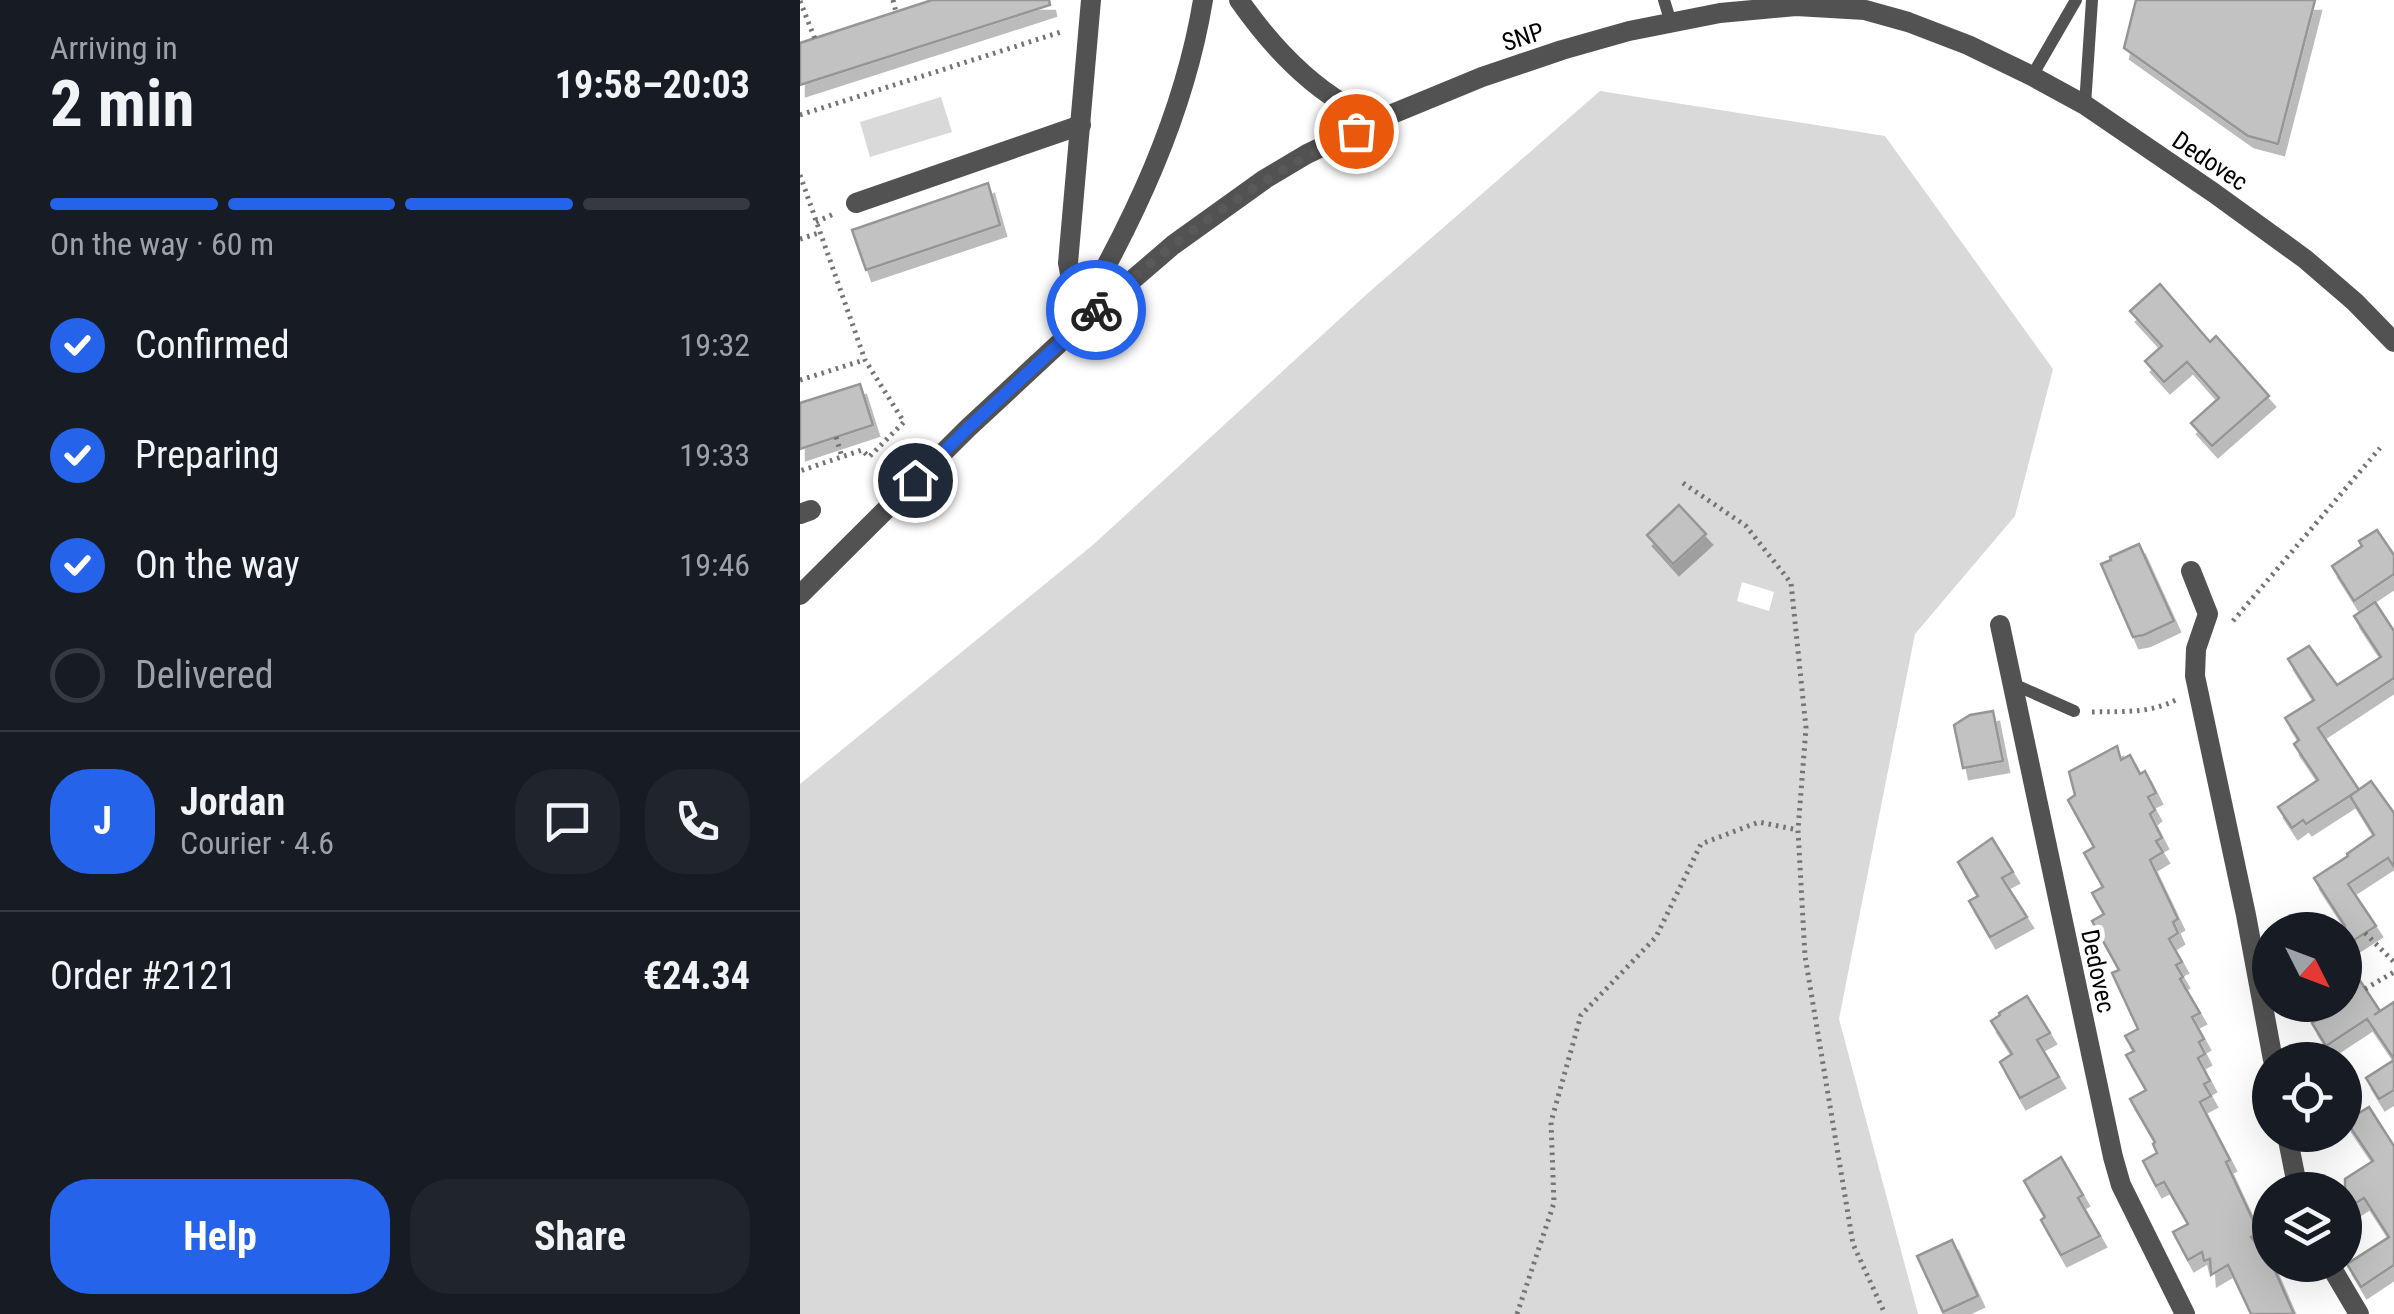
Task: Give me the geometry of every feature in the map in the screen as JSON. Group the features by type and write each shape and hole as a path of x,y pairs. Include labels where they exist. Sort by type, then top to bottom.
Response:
{"street":[{"path":"1092,0 1068,263 1070,279 1094,289"},
{"name":"SNP","path":"1066,337 1141,196 1169,131 1203,0"},
{"path":"1239,0 1257,26 1318,86 1346,106 1380,119"},
{"name":"SNP","path":"800,596 968,428 1160,255 1223,207 1308,154 1380,119 1482,77 1629,32 1720,13 1796,6 1865,10 1908,22 2032,76"},
{"name":"Dedovec","path":"2032,76 2085,105 2305,259 2394,342"},
{"path":"856,203 1081,125"},
{"path":"2191,571 2208,614 2194,664 2269,1042"},
{"name":"Dedovec","path":"2000,626 2112,1156 2121,1185 2184,1314"},
{"path":"2340,1282 2359,1314"}],"lane":[{"path":"1664,0 1671,23"},
{"path":"2032,76 2076,0"},
{"path":"2085,105 2092,0"},
{"path":"2012,683 2074,711"}],"path":[{"path":"893,0 896,12"},
{"path":"800,2 815,38"},
{"path":"800,115 1089,22"},
{"path":"800,174 865,360 904,422 869,457 862,450 800,470"},
{"path":"800,239 820,233"},
{"path":"800,380 865,360"},
{"path":"836,438 842,457"},
{"path":"2227,628 2380,448"},
{"path":"1682,483 1746,526 1791,582 1806,728 1798,830 1805,956 1854,1244 1885,1314"},
{"path":"2074,711 2160,708 2198,688"},
{"path":"1517,1314 1554,1203 1551,1122 1581,1016 1656,936 1701,844 1759,822 1798,830"},
{"path":"2365,933 2394,962"},
{"path":"2365,989 2394,972"}],"shaded area":[{"path":"1600,91 1885,136 2053,369 2015,516 1915,634 1839,1019 1918,1314 800,1314 800,784 1094,544 1367,294","holes":["1679,505 1706,534 1673,563 1647,534","1742,582 1774,592 1769,611 1737,601"]},
{"path":"941,97 952,132 870,157 860,122"}],"building":[{"path":"932,0 1049,0 1050,5 800,85 800,43"},
{"path":"2136,0 2315,0 2278,144 2248,136 2124,48"},
{"path":"988,183 1000,225 866,270 852,230"},
{"path":"2160,284 2210,342 2216,336 2269,396 2212,446 2191,423 2219,398 2187,362 2164,382 2145,361 2162,346 2130,311"},
{"path":"860,384 873,425 800,449 800,403"},
{"path":"1679,505 1706,534 1673,564 1647,535"},
{"path":"2377,530 2394,555 2394,574 2354,601 2332,566 2362,546 2359,541"},
{"path":"2139,544 2174,621 2133,637 2101,564"},
{"path":"2375,602 2394,631 2394,678 2318,728 2359,790 2306,824 2303,820 2292,828 2278,807 2318,780 2294,744 2299,740 2285,718 2314,700 2288,659 2309,646 2337,685 2381,657 2354,616"},
{"path":"1993,711 2003,761 1963,768 1954,725 1970,715"},
{"path":"2117,746 2121,760 2130,755 2140,774 2145,771 2156,793 2148,797 2155,810 2150,814 2162,838 2156,841 2163,852 2150,860 2178,919 2173,922 2178,933 2169,939 2182,962 2176,965 2183,977 2180,979 2200,1013 2192,1017 2204,1039 2199,1042 2205,1054 2198,1058 2210,1081 2204,1084 2211,1096 2200,1102 2230,1160 2226,1162 2252,1218 2252,1282 2280,1282 2294,1314 2251,1314 2228,1265 2211,1275 2210,1259 2204,1261 2202,1252 2188,1260 2173,1232 2188,1224 2164,1182 2156,1186 2143,1161 2157,1153 2155,1142 2130,1099 2146,1090 2126,1055 2134,1051 2125,1036 2138,1029 2112,973 2119,970 2092,921 2104,914 2092,893 2103,887 2084,853 2094,847 2068,800 2075,795 2069,772"},
{"path":"2371,781 2394,813 2394,867 2388,858 2348,884 2376,926 2362,935 2362,912 2336,912 2314,878 2374,835 2350,796"},
{"path":"1992,838 2013,872 2002,878 2027,917 1990,937 1969,901 1978,896 1958,862"},
{"path":"2362,984 2380,1011 2374,1015 2394,1002 2394,1059 2367,1019 2332,1042 2324,1042 2312,1023 2362,1022"},
{"path":"2027,996 2050,1033 2037,1040 2059,1077 2020,1098 2000,1062 2012,1054 1991,1021"},
{"path":"2394,1060 2394,1090 2379,1099 2366,1078"},
{"path":"2369,1107 2394,1146 2394,1265 2361,1287 2358,1282 2362,1282 2362,1254 2389,1237 2362,1199 2362,1172 2356,1172 2373,1161 2362,1145 2362,1111"},
{"path":"2061,1157 2100,1236 2061,1255 2024,1181"},
{"path":"1952,1240 1978,1296 1943,1312 1917,1256"}],"way so far":[{"path":"1096,310 1223,207 1308,154 1356,131"}],"route":[{"path":"915,480 1096,310"}]}
